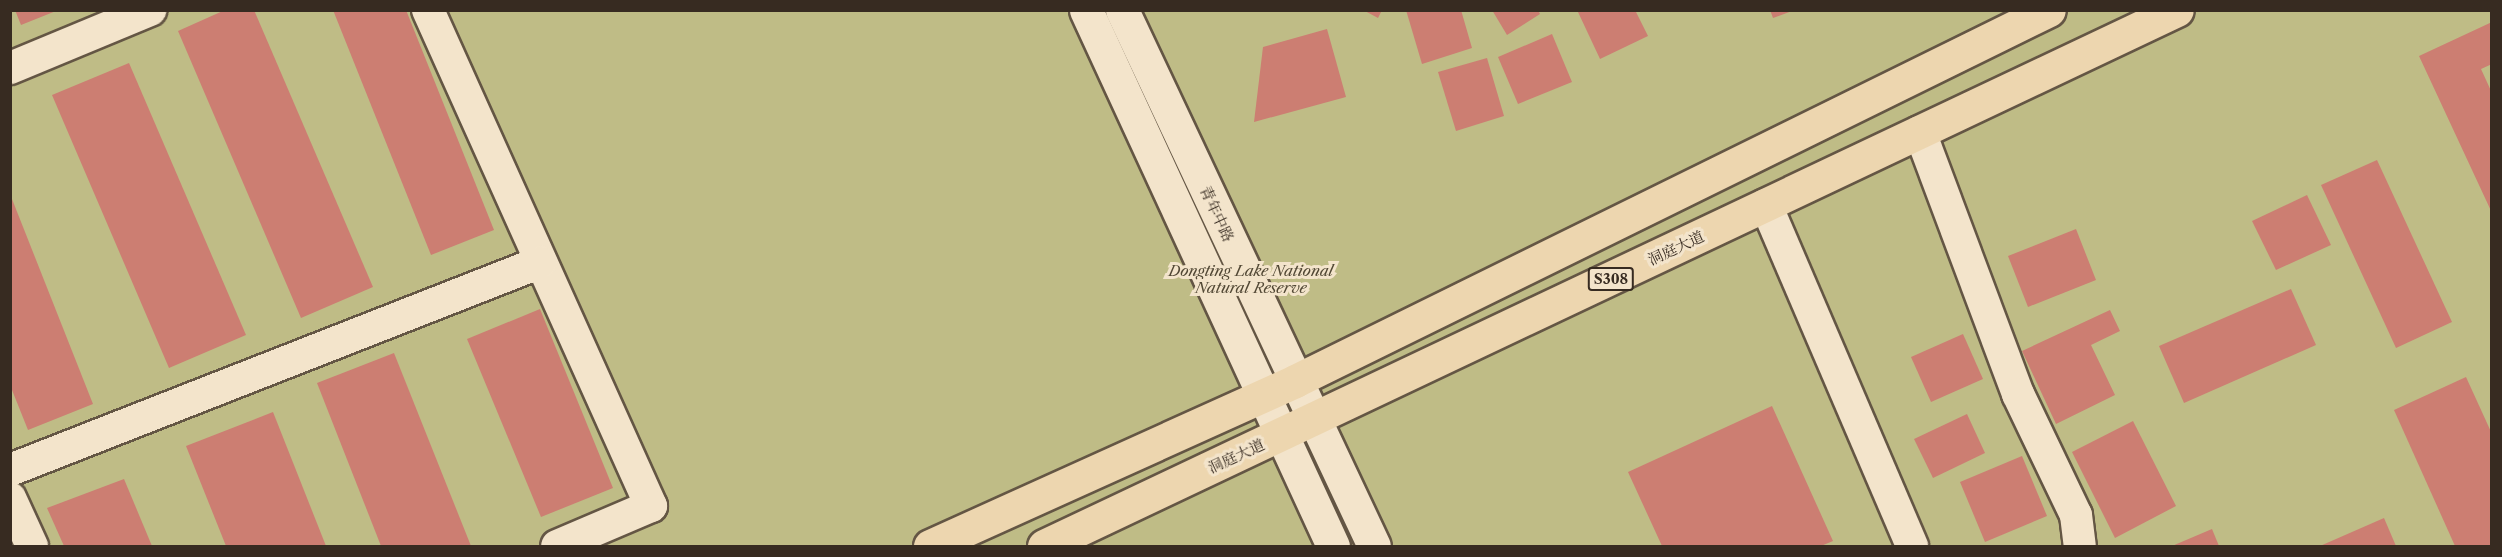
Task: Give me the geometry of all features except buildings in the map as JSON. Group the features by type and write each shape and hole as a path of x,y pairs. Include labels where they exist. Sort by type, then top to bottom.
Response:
{"main road":[{"path":"1086,10 1333,546"},
{"name":"青年中路","path":"1122,10 1374,546"},
{"path":"930,546 1295,381 2049,10"},
{"name":"洞庭大道","path":"1044,546 2177,10"}],"street":[{"path":"10,68 150,10"},
{"path":"428,10 651,506 557,546"},
{"path":"1920,132 2018,394 2076,515 2080,546"},
{"path":"1766,205 1912,546"},
{"path":"10,470 541,262"},
{"path":"10,498 32,546"}],"green space":[{"name":"Dongting Lake National Natural Reserve","path":"11,11 2491,11 2491,546 11,546"}]}
